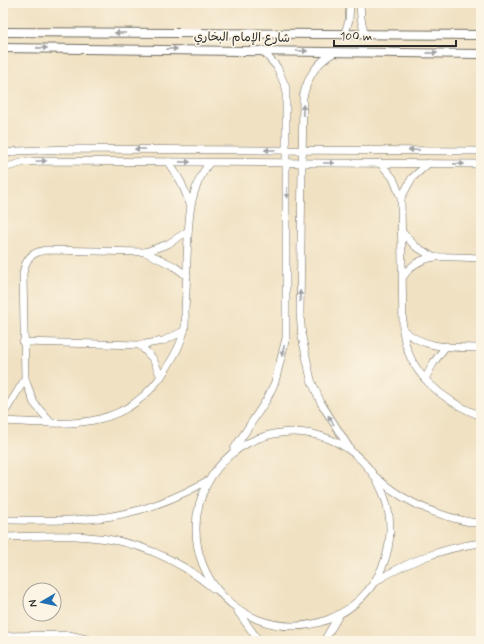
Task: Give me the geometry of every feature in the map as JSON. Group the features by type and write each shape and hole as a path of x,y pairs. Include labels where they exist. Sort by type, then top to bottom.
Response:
{"street":[{"path":"345,33 349,20 350,3"},
{"path":"360,3 364,33"},
{"name":"شارع الإمام البخاري","path":"3,32 364,33 481,35"},
{"name":"شارع الإمام البخاري","path":"3,48 262,50 481,54"},
{"path":"233,452 267,399 274,382 286,338 286,88 277,67 262,50"},
{"path":"337,51 324,59 313,69 306,82 303,97 300,314 306,359 321,403 353,452 374,476 389,489 424,508 458,520 481,524"},
{"path":"3,154 18,151 68,148 481,151"},
{"path":"3,168 25,162 44,161 481,164"},
{"path":"169,162 181,182 190,204"},
{"path":"3,421 51,423 89,422 117,414 141,398 161,377 169,364 184,331 190,204 197,182 209,163"},
{"path":"380,163 393,178 401,198 403,330 404,343 409,356 425,379 449,400 481,416"},
{"path":"401,198 412,178 429,163"},
{"path":"402,231 415,246 434,257"},
{"path":"51,423 34,403 25,379 23,342 24,264 38,251 46,250 145,252 168,244 188,232"},
{"path":"145,252 169,264 187,276"},
{"path":"402,277 415,263 434,257 481,258"},
{"path":"403,330 422,343 432,346 481,348"},
{"path":"23,342 140,345 163,341 184,331"},
{"path":"140,345 153,359 161,377"},
{"path":"425,379 434,362 446,346"},
{"path":"3,415 25,379"},
{"path":"220,594 206,574 198,552 195,528 198,504 207,481 218,465 233,452 255,438 280,432 306,432 318,435 330,439 353,452"},
{"path":"3,536 87,536 129,543 149,550 174,562 204,581 236,608 255,619 276,625 297,626 319,623 339,615 358,601 374,583 384,562 389,541 389,518 384,496 374,476"},
{"path":"3,520 88,520 124,515 164,503 207,481"},
{"path":"374,583 408,563 427,555 446,549 481,542"},
{"path":"236,608 259,641"},
{"path":"324,641 339,615"},
{"path":"3,636 42,638 69,636 96,641"}]}
